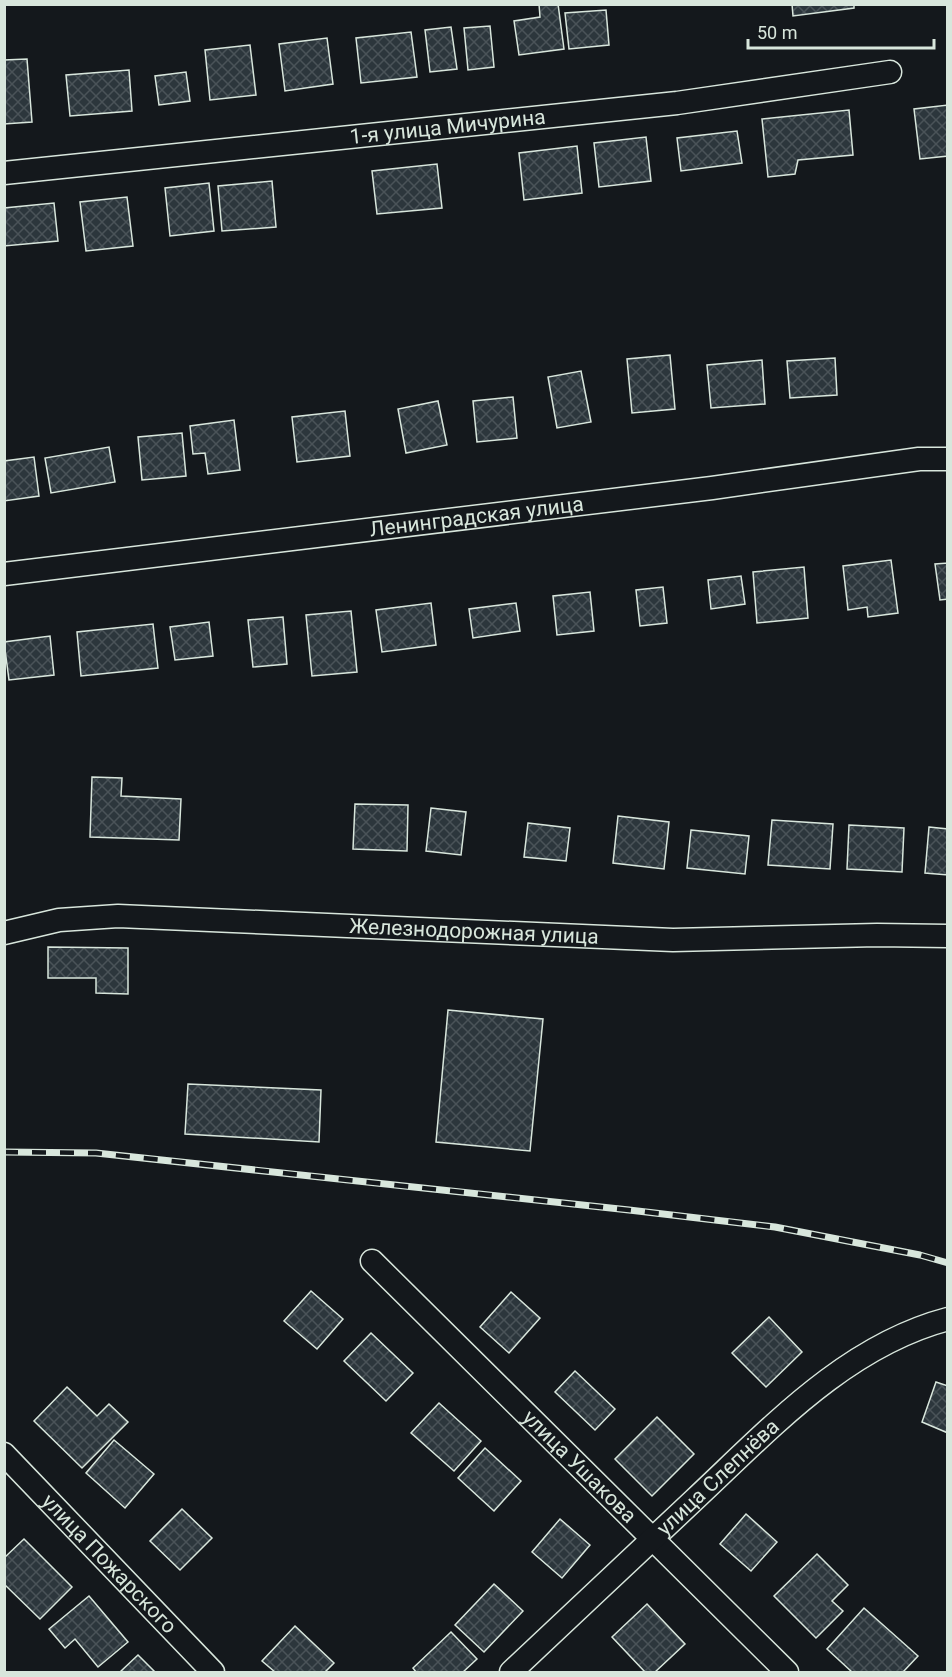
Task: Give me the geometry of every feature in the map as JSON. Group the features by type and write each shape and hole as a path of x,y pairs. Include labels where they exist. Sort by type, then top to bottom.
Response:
{"street":[{"name":"1-я улица Мичурина","path":"4,173 677,103 890,72"},
{"name":"Ленинградская улица","path":"4,574 712,488 919,459 948,459"},
{"name":"Железнодорожная улица","path":"4,933 59,920 118,916 673,940 877,935 948,936"},
{"name":"улица Ушакова","path":"372,1261 787,1672"},
{"name":"улица Слепнёва","path":"511,1672 783,1416 840,1370 892,1340 948,1319"},
{"name":"улица Пожарского","path":"4,1454 213,1672"}],"building":[{"path":"539,4 558,4 564,49 519,55 514,21 540,17"},
{"path":"792,4 854,4 854,8 793,16"},
{"path":"606,10 609,45 569,49 565,13"},
{"path":"490,26 494,67 468,70 464,28"},
{"path":"451,27 457,69 430,72 425,30"},
{"path":"411,32 417,77 361,83 356,38"},
{"path":"327,38 333,84 285,91 279,44"},
{"path":"250,45 256,95 210,100 205,50"},
{"path":"27,59 32,122 4,124 4,60"},
{"path":"129,70 132,111 70,116 66,75"},
{"path":"186,72 190,101 159,105 155,76"},
{"path":"948,105 948,156 920,159 914,109"},
{"path":"849,110 853,155 798,160 795,174 768,177 762,119"},
{"path":"737,131 742,163 681,171 677,138"},
{"path":"646,137 651,181 599,187 594,143"},
{"path":"577,146 582,193 524,200 519,153"},
{"path":"437,164 442,208 377,214 372,171"},
{"path":"272,181 276,227 222,231 218,186"},
{"path":"209,183 214,231 170,236 165,188"},
{"path":"127,197 133,246 86,251 80,202"},
{"path":"54,203 58,241 4,246 4,208"},
{"path":"670,355 675,409 632,413 627,359"},
{"path":"835,358 837,395 790,398 787,361"},
{"path":"762,360 765,404 711,408 707,365"},
{"path":"581,371 591,422 557,428 548,377"},
{"path":"513,397 517,438 477,442 473,401"},
{"path":"438,401 447,445 406,453 398,409"},
{"path":"345,411 350,456 297,462 292,417"},
{"path":"234,420 240,470 208,474 205,453 193,454 190,426"},
{"path":"182,433 186,476 142,480 138,437"},
{"path":"109,447 115,482 51,493 45,458"},
{"path":"34,457 39,496 4,501 4,461"},
{"path":"891,560 898,613 868,617 867,607 848,610 843,566"},
{"path":"948,563 948,599 940,600 935,564"},
{"path":"804,567 808,618 757,623 753,572"},
{"path":"741,576 745,604 711,609 708,580"},
{"path":"663,587 667,623 640,626 636,590"},
{"path":"590,592 594,631 557,635 553,596"},
{"path":"431,603 436,645 382,652 376,610"},
{"path":"516,603 520,631 473,638 469,609"},
{"path":"351,611 357,672 312,676 306,615"},
{"path":"283,617 287,664 253,667 248,620"},
{"path":"209,622 213,656 175,660 170,627"},
{"path":"153,624 158,668 81,676 77,632"},
{"path":"50,636 54,675 9,680 4,642"},
{"path":"92,777 122,778 121,796 181,799 179,840 90,837"},
{"path":"355,804 408,805 407,851 353,849"},
{"path":"431,808 466,812 461,855 426,851"},
{"path":"618,816 669,822 664,869 613,863"},
{"path":"772,820 833,824 830,869 768,865"},
{"path":"528,823 570,828 566,861 524,857"},
{"path":"849,825 904,828 902,872 847,869"},
{"path":"929,827 948,829 948,875 925,873"},
{"path":"691,830 749,836 745,874 687,868"},
{"path":"48,947 128,948 128,994 96,993 96,978 48,978"},
{"path":"448,1010 543,1019 530,1151 436,1142"},
{"path":"188,1084 321,1090 319,1142 185,1134"},
{"path":"311,1291 343,1319 317,1349 284,1321"},
{"path":"511,1292 540,1318 509,1353 480,1327"},
{"path":"769,1317 802,1352 766,1387 732,1353"},
{"path":"371,1333 413,1373 386,1401 344,1361"},
{"path":"575,1371 615,1409 595,1430 555,1392"},
{"path":"936,1382 948,1386 948,1433 922,1422"},
{"path":"67,1387 97,1416 109,1404 128,1422 82,1468 34,1421"},
{"path":"439,1403 481,1441 454,1471 411,1433"},
{"path":"657,1417 694,1454 652,1496 615,1459"},
{"path":"114,1440 154,1474 125,1508 86,1473"},
{"path":"485,1448 521,1481 494,1511 458,1478"},
{"path":"182,1509 212,1538 180,1570 150,1541"},
{"path":"746,1514 777,1542 751,1571 720,1544"},
{"path":"560,1519 590,1545 562,1578 532,1552"},
{"path":"24,1539 72,1587 40,1619 4,1584 4,1558"},
{"path":"817,1554 848,1585 832,1601 843,1611 816,1638 774,1596"},
{"path":"494,1584 523,1611 484,1652 455,1625"},
{"path":"89,1596 128,1642 98,1667 75,1639 65,1648 49,1629"},
{"path":"647,1604 685,1644 655,1672 645,1672 612,1637"},
{"path":"864,1608 918,1656 903,1672 852,1672 827,1649"},
{"path":"295,1626 334,1663 325,1672 275,1672 262,1661"},
{"path":"451,1632 477,1659 463,1672 416,1672 413,1668"},
{"path":"138,1655 155,1672 120,1672"}],"railway":[{"path":"4,1152 96,1153 775,1227 920,1255 948,1263"}]}
